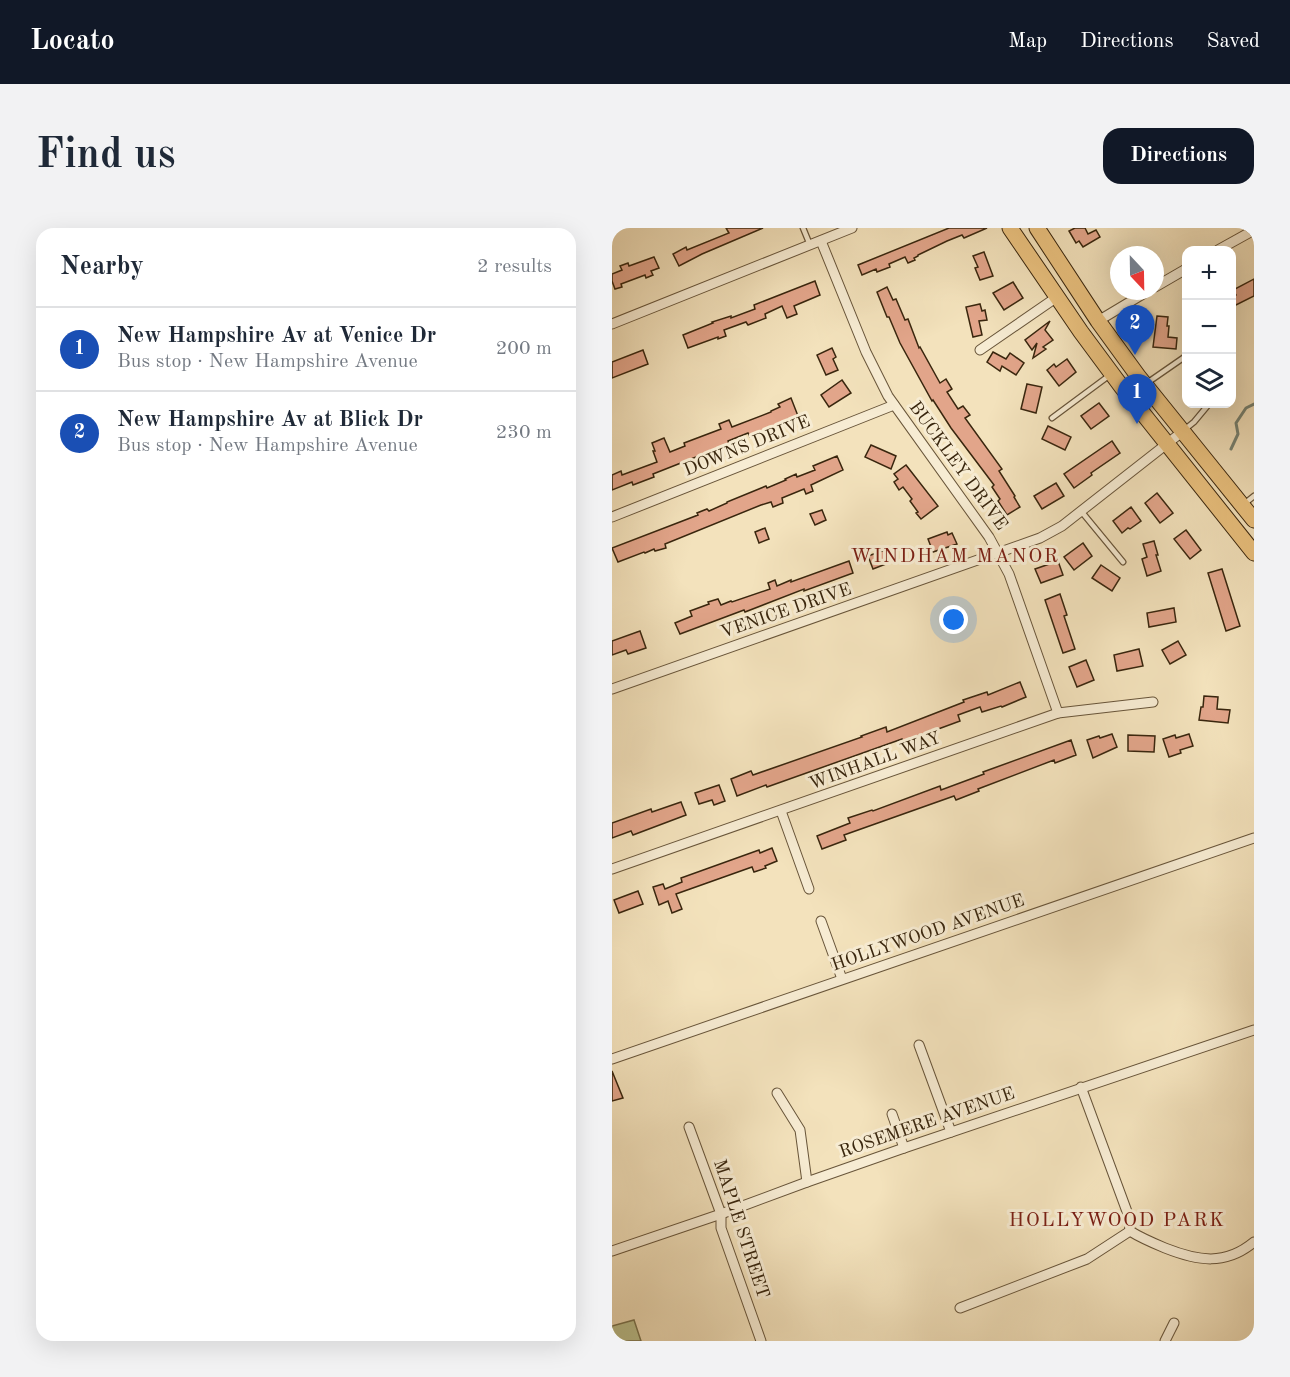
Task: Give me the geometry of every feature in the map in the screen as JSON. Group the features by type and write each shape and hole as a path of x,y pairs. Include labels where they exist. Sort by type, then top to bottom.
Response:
{"main road":[{"path":"1010,228 1112,374 1254,554"},
{"path":"1036,228 1098,321 1182,432 1248,500 1254,520"}],"street":[{"path":"612,324 852,228"},
{"path":"1225,246 1254,230"},
{"name":"BUCKLEY DRIVE","path":"821,241 866,352 888,396 999,553 1009,574 1058,713"},
{"path":"1164,282 1182,271"},
{"path":"981,350 1057,297"},
{"path":"1098,321 1133,300"},
{"name":"DOWNS DRIVE","path":"612,517 894,405"},
{"name":"VENICE DRIVE","path":"612,689 1040,538 1062,526 1182,432"},
{"name":"WINHALL WAY","path":"612,869 1058,713 1153,702"},
{"path":"781,811 809,889"},
{"name":"HOLLYWOOD AVENUE","path":"612,1059 1254,838"},
{"path":"821,921 842,980"},
{"name":"ROSEMERE AVENUE","path":"612,1251 1081,1087 1254,1030"},
{"path":"919,1045 951,1132"},
{"path":"1081,1087 1129,1216 1130,1231"},
{"path":"777,1092 800,1130 807,1182"},
{"path":"892,1114 904,1148"},
{"name":"MAPLE STREET","path":"689,1127 721,1214 721,1228 761,1341"},
{"path":"1130,1231 1140,1238 1186,1257 1211,1259 1226,1257 1237,1254 1254,1242"},
{"path":"960,1308 1087,1259 1130,1231"},
{"path":"1165,1341 1174,1323"}],"lane":[{"path":"803,228 811,245"},
{"path":"1145,384 1182,359"},
{"path":"1052,418 1112,374"},
{"path":"1182,432 1206,408"},
{"path":"1081,511 1123,562"}],"green space":[{"path":"634,1320 641,1341 612,1341 612,1326"}],"building":[{"path":"726,228 763,228 679,266 673,254 686,247 687,250 729,233"},
{"path":"949,228 987,228 964,238 962,235 947,241 918,255 914,258 915,260 908,263 905,257 889,264 890,267 877,272 876,269 862,275 858,265"},
{"path":"1075,228 1085,228 1088,234 1096,230 1100,237 1083,247 1079,241 1076,243 1069,231"},
{"path":"984,252 993,276 980,280 973,256"},
{"path":"654,257 659,268 651,271 653,275 646,278 645,275 621,284 622,287 615,289 612,274 622,270 620,266 628,263 629,266"},
{"path":"1254,279 1254,296 1236,305 1236,288"},
{"path":"815,281 820,295 794,306 797,314 787,318 782,306 765,314 766,318 724,330 726,336 688,348 683,335 712,322 755,309 754,305"},
{"path":"1013,282 1023,298 1004,310 993,293"},
{"path":"887,287 893,300 896,299 905,320 908,319 919,348 940,383 946,379 952,389 947,392 958,409 963,406 970,415 965,418 1002,469 999,471 1020,507 1007,515 998,501 1000,499 992,487 994,485 932,401 900,343 877,292"},
{"path":"980,304 982,311 985,310 987,320 979,321 982,335 973,337 966,307"},
{"path":"1157,316 1168,317 1168,337 1177,338 1176,349 1153,347"},
{"path":"1050,321 1045,330 1053,340 1043,347 1046,349 1033,358 1037,343 1032,350 1025,340"},
{"path":"832,348 836,357 833,359 838,370 826,375 817,355"},
{"path":"643,350 648,364 612,378 612,362"},
{"path":"993,352 1006,359 1010,353 1024,363 1016,375 1002,366 1000,371 987,362"},
{"path":"1067,359 1076,372 1059,386 1047,370 1054,364 1056,367"},
{"path":"842,380 851,393 829,407 821,395"},
{"path":"1027,384 1042,387 1036,413 1021,409"},
{"path":"791,398 798,416 786,420 787,423 750,437 748,433 728,441 729,444 653,474 654,477 612,490 612,475 621,471 622,475 657,462 652,443 664,438 670,452 685,446 684,443 721,429 719,424 729,420 732,427 771,412 780,407 778,404"},
{"path":"1099,403 1109,416 1091,429 1081,416"},
{"path":"1048,426 1071,437 1065,450 1042,439"},
{"path":"1112,441 1120,453 1074,488 1064,474"},
{"path":"871,445 896,456 891,469 865,457"},
{"path":"837,456 843,470 811,485 813,491 806,494 804,489 782,498 783,503 773,507 771,502 761,505 665,544 666,548 655,551 654,549 618,562 612,548 698,515 697,513 707,509 709,511 766,486 767,488 796,474 797,477 815,470 813,466"},
{"path":"906,465 938,506 921,519 910,501 912,499 903,487 899,490 894,482 898,479 894,474"},
{"path":"1056,483 1064,496 1042,509 1034,496"},
{"path":"1157,493 1173,513 1160,523 1145,503"},
{"path":"1131,507 1141,521 1122,533 1113,521"},
{"path":"822,510 826,520 815,525 810,514"},
{"path":"765,528 769,539 759,543 755,532"},
{"path":"1186,530 1201,550 1190,559 1174,539"},
{"path":"947,532 948,535 952,533 957,544 933,552 928,539"},
{"path":"1154,541 1161,571 1147,576 1142,559 1147,557 1143,544"},
{"path":"1083,543 1092,556 1074,570 1064,557"},
{"path":"891,548 896,560 873,569 868,556"},
{"path":"849,561 853,573 804,591 804,589 680,634 675,623 692,616 690,611 709,604 708,602 718,599 721,605 732,602 770,589 768,583 775,580 777,586"},
{"path":"1058,561 1063,575 1041,583 1035,569"},
{"path":"1101,565 1120,578 1112,591 1092,578"},
{"path":"1222,569 1240,626 1226,631 1208,573"},
{"path":"1060,594 1067,615 1064,616 1075,649 1063,653 1045,600"},
{"path":"1174,608 1176,622 1149,627 1147,613"},
{"path":"640,631 646,648 628,654 626,650 612,655 612,641"},
{"path":"1178,641 1186,655 1170,664 1162,650"},
{"path":"1139,649 1143,666 1117,671 1114,655"},
{"path":"1086,660 1094,680 1077,687 1069,667"},
{"path":"1020,682 1026,697 1002,707 982,712 980,707 958,715 960,721 903,742 902,739 737,796 731,779 751,771 753,775 886,727 887,732 964,702 963,700 987,692 988,695"},
{"path":"1204,696 1218,697 1217,709 1230,710 1228,723 1199,720"},
{"path":"1112,734 1117,747 1093,758 1087,740"},
{"path":"1189,734 1193,746 1169,757 1163,739"},
{"path":"1128,735 1155,736 1154,752 1128,751"},
{"path":"1071,740 1076,755 1055,763 1054,760 978,789 979,791 956,800 954,796 844,835 846,840 822,849 817,836 850,823 848,818 940,786 941,790"},
{"path":"719,785 725,801 714,805 712,800 699,804 695,793"},
{"path":"681,802 686,815 633,835 631,831 612,838 612,823 651,809 652,812"},
{"path":"772,848 777,861 765,866 766,868 754,872 752,867 676,894 682,909 672,913 668,901 659,905 653,887 663,884 665,889 682,882 681,878 759,850 760,853"},
{"path":"638,891 643,904 619,913 614,900"},
{"path":"612,1071 623,1098 612,1101"}],"waterway":[{"path":"1231,449 1238,434 1236,423 1246,408 1254,404"}],"place":[{"name":"New Hampshire Av at Blick Dr","path":"1135,355"},
{"name":"New Hampshire Av at Venice Dr","path":"1137,424"}],"district":[{"name":"WINDHAM MANOR","path":"955,557"},
{"name":"HOLLYWOOD PARK","path":"1117,1221"}]}
